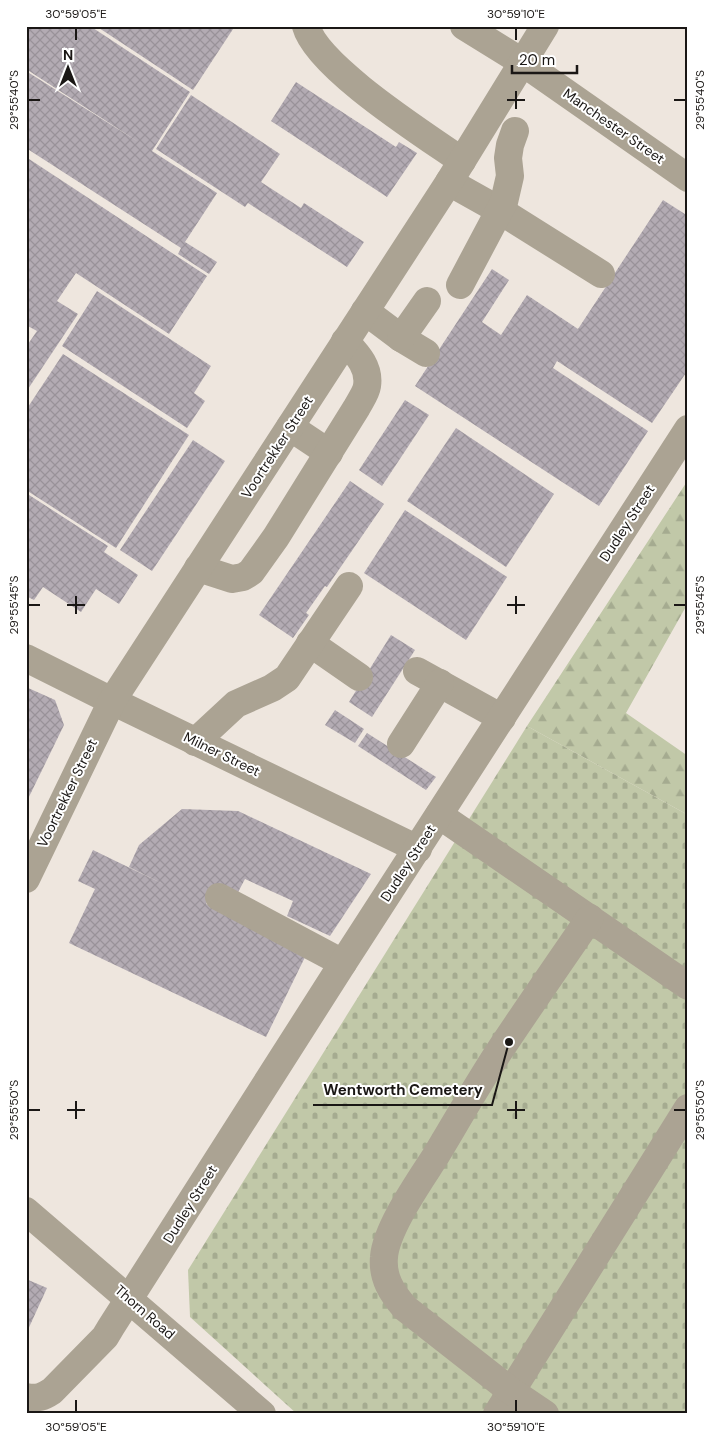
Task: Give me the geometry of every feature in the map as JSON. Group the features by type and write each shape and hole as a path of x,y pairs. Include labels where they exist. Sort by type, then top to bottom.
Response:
{"street":[{"path":"306,26 324,55 499,210 601,274"},
{"name":"Manchester Street","path":"464,26 522,62 688,178"},
{"name":"Voortrekker Street","path":"26,879 112,701 455,171 545,26"},
{"path":"460,285 504,202 510,176 508,158 510,144 516,131"},
{"path":"401,338 427,301"},
{"path":"365,311 401,338 426,352"},
{"path":"198,568 232,579 243,576 251,572 276,536 357,408 367,386 366,370 362,360 345,341"},
{"path":"290,427 329,453"},
{"name":"Dudley Street","path":"26,1397 44,1397 52,1391 105,1337 343,963 688,429"},
{"path":"195,742 236,704 272,688 287,678 349,586"},
{"path":"310,643 359,677"},
{"name":"Milner Street","path":"26,658 418,849"},
{"path":"401,744 429,677 502,718"},
{"path":"439,815 688,986"},
{"path":"219,896 343,963"},
{"path":"545,1414 511,1391 405,1308 392,1293 386,1280 384,1256 393,1228 411,1196 497,1055 590,918"},
{"path":"497,1414 688,1108"},
{"name":"Thorn Road","path":"26,1211 262,1414"}],"green space":[{"path":"688,480 688,603 626,713 688,756 688,815 527,726"},
{"path":"527,726 688,815 688,1414 297,1414 190,1317 188,1270"}],"building":[{"path":"26,26 90,26 190,92 152,151 217,193 185,242 217,262 209,274 178,254 181,248 26,148 26,71 140,143 26,69"},
{"path":"96,26 235,26 193,90"},
{"path":"296,82 396,147 399,142 417,153 387,197 271,121"},
{"path":"191,95 280,154 261,182 301,208 304,203 364,242 347,267 248,203 245,207 156,149"},
{"path":"26,157 207,276 169,334 76,273 57,301 78,314 26,392 26,347 37,331 26,325"},
{"path":"663,200 688,216 688,370 652,423 557,361 553,368 648,431 599,506 415,386 492,269 509,280 482,322 501,335 527,295 578,329"},
{"path":"97,291 211,366 194,393 205,401 187,428 62,346"},
{"path":"63,354 189,435 116,548 26,490 26,410"},
{"path":"405,400 429,415 382,486 359,470"},
{"path":"456,428 554,494 506,567 407,501"},
{"path":"193,440 225,461 152,571 120,550"},
{"path":"350,481 384,504 327,587 325,586 306,613 309,615 293,638 259,615"},
{"path":"26,493 108,546 104,552 138,575 119,604 96,589 81,612 43,587 34,600 26,596"},
{"path":"405,510 507,577 466,640 364,573"},
{"path":"391,635 415,650 372,717 349,702"},
{"path":"26,687 55,700 64,725 26,803"},
{"path":"335,710 364,729 355,743 325,725"},
{"path":"367,733 436,777 426,790 358,746"},
{"path":"182,809 238,811 371,874 330,936 287,916 293,901 245,879 235,898 214,887 206,904 307,953 266,1037 69,943 95,889 78,881 93,850 165,885 129,867 139,845"},
{"path":"26,1279 47,1288 26,1334"}],"place":[{"name":"Wentworth Cemetery","path":"509,1042"}]}
